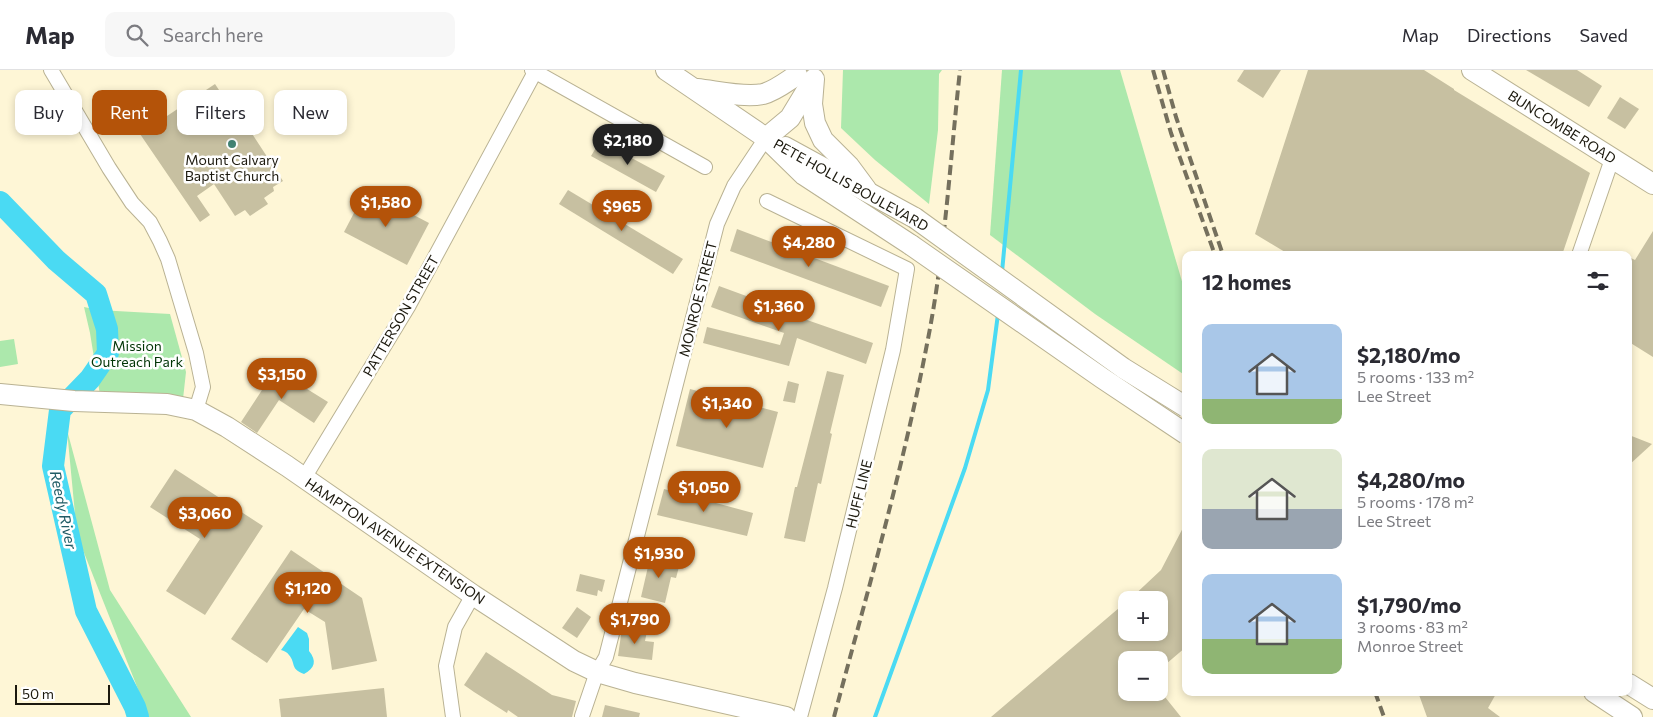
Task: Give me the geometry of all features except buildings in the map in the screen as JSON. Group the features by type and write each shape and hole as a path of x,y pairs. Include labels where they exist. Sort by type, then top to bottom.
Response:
{"street":[{"path":"51,70 108,168 132,203 150,222 168,259 196,353 203,387 196,410"},
{"path":"666,70 766,138 790,118 808,74"},
{"name":"BUNCOMBE ROAD","path":"1472,70 1653,184"},
{"path":"533,71 705,167"},
{"name":"PATTERSON STREET","path":"304,478 408,306 453,226 533,71"},
{"path":"695,89 761,94 808,74"},
{"path":"808,74 816,123 823,140 849,166 869,193"},
{"name":"PETE HOLLIS BOULEVARD","path":"766,138 915,218 1123,368 1182,405"},
{"name":"PETE HOLLIS BOULEVARD","path":"766,138 804,175 911,245 1182,431"},
{"name":"MONROE STREET","path":"582,716 597,672 606,657 717,224 734,186 766,138"},
{"path":"1580,251 1612,159"},
{"name":"HUFF LINE","path":"767,201 907,268 893,350 835,588 800,717"},
{"name":"HAMPTON AVENUE EXTENSION","path":"0,394 74,401 167,404 196,410 227,427 304,478 473,595 574,660 597,672 635,683 786,717"},
{"path":"453,717 446,666 455,627 473,595"},
{"path":"1632,683 1653,686"},
{"path":"1632,685 1653,699"},
{"path":"1600,696 1632,717"}],"green space":[{"path":"843,70 942,70 939,74 938,130 929,204 875,160 841,128"},
{"path":"1002,70 1120,70 1182,281 1182,373 1095,314 990,235"},
{"name":"Mission Outreach Park","path":"84,307 98,310 170,314 186,372 183,399 100,395"},
{"path":"14,339 18,364 0,367 0,341"},
{"path":"67,430 110,590 191,717 149,717 77,535"}],"water":[{"path":"298,627 307,633 309,651 314,661 313,667 304,674 297,670 288,654 281,650"}],"waterway":[{"path":"1002,272 1021,70"},
{"name":"Reedy River","path":"0,202 56,260 96,294 107,329 108,353 90,379 60,410 53,466 86,611 135,707 138,717"},
{"path":"875,717 965,468 988,390 998,314"}],"railway":[{"path":"834,717 896,484 927,344 943,242 960,70"},
{"path":"1153,70 1171,133 1214,251"},
{"path":"1163,70 1176,117 1222,251"},
{"path":"1376,696 1384,717"}],"place":[{"name":"Mount Calvary Baptist Church","path":"232,144"}]}
